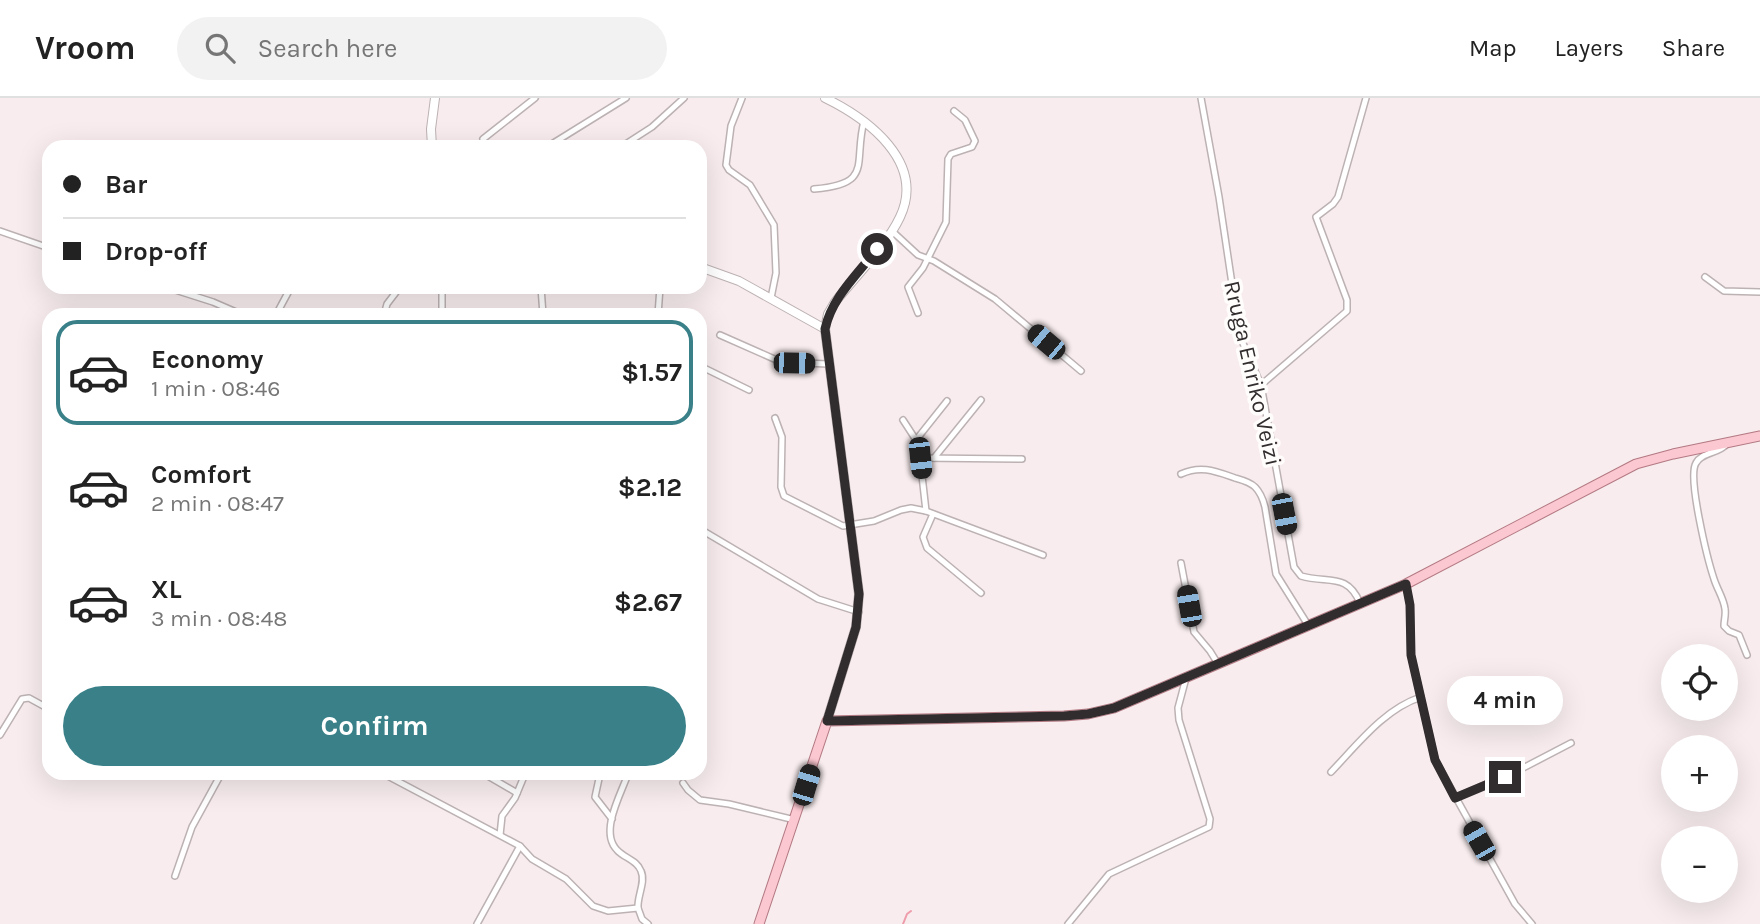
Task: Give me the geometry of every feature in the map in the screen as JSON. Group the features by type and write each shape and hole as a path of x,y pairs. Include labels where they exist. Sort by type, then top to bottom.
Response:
{"main road":[{"path":"432,140 435,98"},
{"path":"760,924 827,721 859,612 851,526 828,364 825,329 828,314 892,231 906,197 904,174 886,142 864,121 825,98"},
{"path":"707,269 733,278 825,329"},
{"path":"827,721 1088,714 1114,708 1406,584 1636,464 1760,436"}],"street":[{"path":"483,139 535,98"},
{"path":"558,140 626,98"},
{"path":"632,140 652,127 684,98"},
{"path":"742,98 731,126 726,165 750,185 774,225 776,273 771,298"},
{"name":"Rruga Enriko Veizi","path":"1201,98 1238,324 1246,353 1261,385 1294,566 1301,576 1339,580 1348,584 1354,589 1360,603"},
{"path":"1261,385 1347,312 1347,300 1317,217 1338,197 1366,98"},
{"path":"918,313 908,287 928,259 946,222 949,156 972,147 975,141 965,120 954,111"},
{"path":"814,190 837,187 857,174 864,121"},
{"path":"0,231 42,246"},
{"path":"892,231 918,255 995,299 1081,371"},
{"path":"1704,277 1724,291 1760,292"},
{"path":"188,294 227,308"},
{"path":"720,335 782,362 828,364"},
{"path":"707,369 749,390"},
{"path":"934,458 981,400"},
{"path":"916,440 947,401"},
{"path":"775,418 782,438 781,487 784,496 836,524 851,526 911,508 926,511 1043,555"},
{"path":"903,420 916,440 926,511"},
{"path":"1728,443 1723,449 1702,456 1697,461 1693,475 1711,571 1725,609 1724,625 1741,638 1747,654"},
{"path":"920,458 1022,459"},
{"path":"1181,474 1198,469 1213,470 1257,488 1263,497 1276,574 1308,625"},
{"path":"933,514 923,537 927,548 981,593"},
{"path":"707,533 818,598 859,612"},
{"path":"1181,563 1194,632 1218,664"},
{"path":"1406,584 1410,605 1411,655 1435,760 1515,904 1532,924"},
{"path":"1068,924 1109,874 1209,827 1210,819 1179,720 1178,708 1186,678"},
{"path":"1331,772 1392,712 1421,697"},
{"path":"0,735 22,699 29,698 42,705"},
{"path":"1455,798 1572,743"},
{"path":"175,876 192,827 218,780"},
{"path":"395,780 520,846 532,859 566,879 593,906 608,911 638,908"},
{"path":"495,780 517,793"},
{"path":"500,835 502,816 522,780"},
{"path":"599,780 595,797 612,820"},
{"path":"626,780 610,828 612,843 620,853 634,861 642,872 638,908 642,919 648,924"},
{"path":"683,783 693,796 700,800 795,820"},
{"path":"477,924 520,846"}],"waterway":[{"path":"903,924 911,911"}],"route":[{"path":"877,249 835,302 828,314 825,329 859,594 856,627 827,721 1064,716 1114,708 1406,584 1410,597 1411,655 1438,769 1455,798 1505,777"}]}
